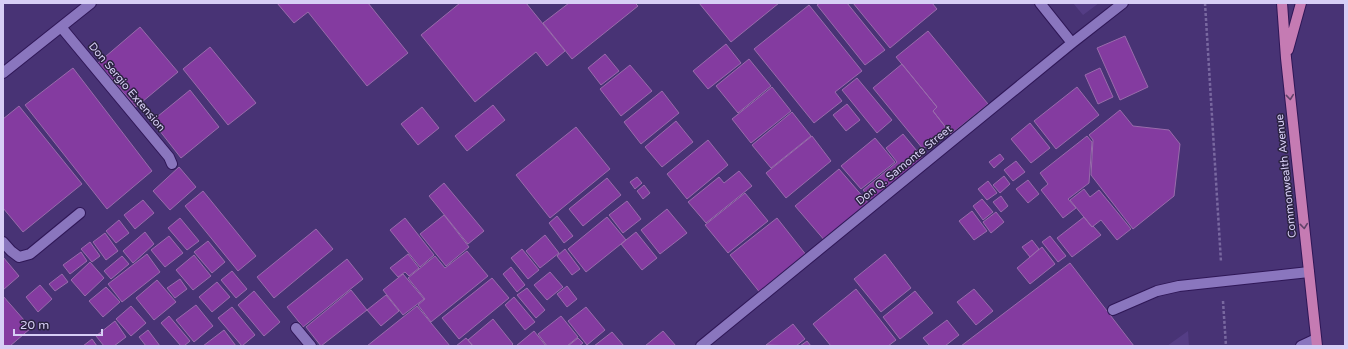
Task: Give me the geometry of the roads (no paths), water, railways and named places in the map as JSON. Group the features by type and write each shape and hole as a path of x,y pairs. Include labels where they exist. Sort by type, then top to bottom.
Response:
{"main road":[{"name":"Commonwealth Avenue","path":"1282,3 1286,58 1317,343"},
{"path":"1286,58 1301,3"}],"street":[{"path":"3,73 91,3"},
{"path":"1040,3 1072,43"},
{"name":"Don Q. Samonte Street","path":"701,346 1123,3"},
{"name":"Don Sergio Extension","path":"61,27 169,157 172,164"},
{"path":"3,242 19,257 30,254 80,213"},
{"path":"1113,310 1157,291 1178,286 1309,272"},
{"path":"296,328 311,346"},
{"path":"1301,346 1317,343"}]}
